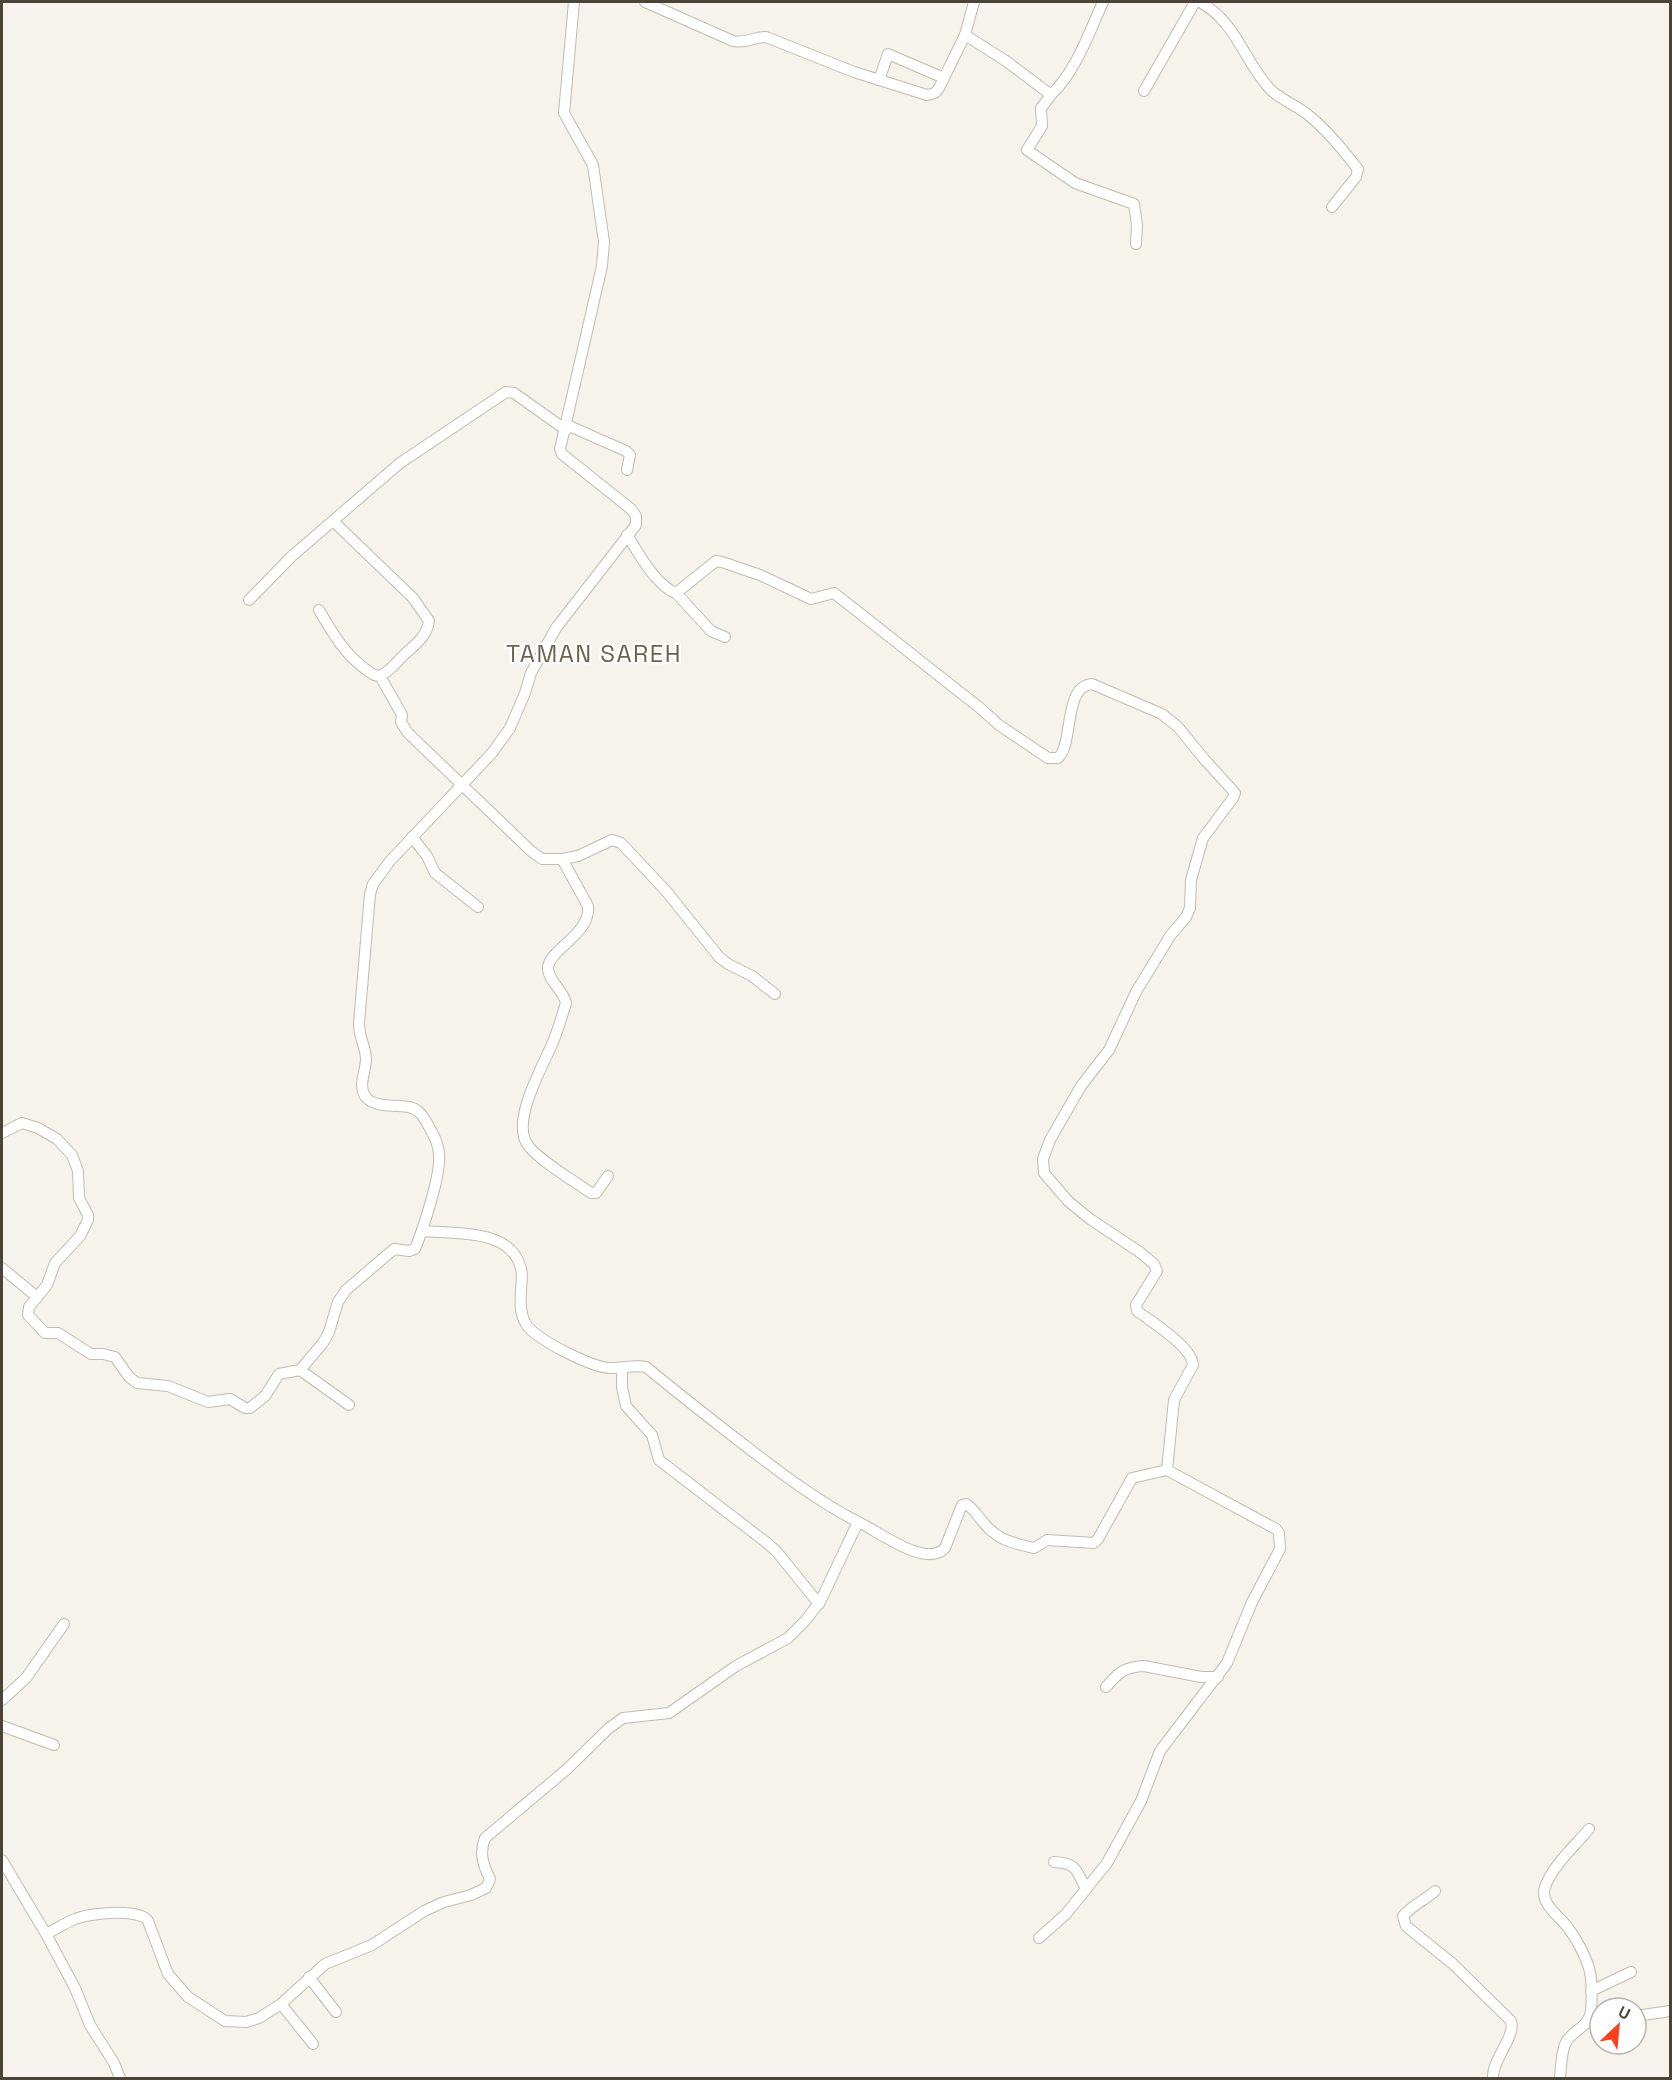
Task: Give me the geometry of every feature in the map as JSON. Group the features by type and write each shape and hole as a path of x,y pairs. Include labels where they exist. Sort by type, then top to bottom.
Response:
{"street":[{"path":"2,1133 22,1123 38,1128 57,1139 72,1155 78,1171 79,1198 88,1215 86,1227 60,1256 52,1269 47,1285 29,1307 28,1315 47,1334 58,1333 88,1353 114,1357 129,1377 142,1384 168,1386 208,1402 230,1399 247,1409 258,1404 279,1374 300,1370 323,1343 329,1332 338,1302 350,1285 372,1270 394,1249 412,1251 422,1231 440,1156 437,1142 423,1116 417,1110 376,1103 365,1096 362,1089 365,1054 359,1034 370,894 373,884 390,861 492,753 510,728 531,673 555,628 636,525 637,520 634,513 562,454 560,449 567,427 602,266 604,242 592,165 564,113 574,2"},
{"path":"645,2 733,41 740,43 766,37 879,80 927,95 935,93 944,78 965,34 974,2"},
{"path":"1103,2 1070,70 1041,108 1042,126 1027,150 1075,183 1134,204 1137,244"},
{"path":"1144,91 1195,2"},
{"path":"1200,2 1208,6 1228,25 1270,89 1306,112 1327,131 1358,169 1356,177 1332,207"},
{"path":"965,34 1051,95"},
{"path":"879,80 888,54 944,78"},
{"path":"249,600 292,556 400,463 506,392 514,393 567,427 626,451 630,455 627,470"},
{"path":"333,521 413,598 429,621 428,629 421,639 380,676"},
{"path":"627,535 642,559 664,586 676,593 711,631 725,637"},
{"path":"676,593 716,561 760,576 811,599 834,593 999,725 1048,758 1058,758 1064,752 1071,709 1083,687 1092,684 1162,714 1178,727 1233,789 1235,793 1233,798 1203,838 1191,880 1190,908 1186,917 1170,936 1136,992 1109,1050 1081,1086 1050,1140 1043,1159 1044,1173 1068,1201 1090,1219 1141,1252 1157,1267 1157,1271 1136,1305 1137,1311 1185,1349 1193,1360 1193,1365 1174,1400 1167,1470"},
{"path":"319,610 339,645 356,662 380,676 402,715 401,722 408,733 539,858 562,859 578,856 612,840 621,843 666,891 719,957 752,976 775,994"},
{"path":"412,837 428,856 435,873 478,907"},
{"path":"562,859 588,906 589,915 585,923 550,960 548,969 552,980 566,1003 553,1042 528,1098 524,1118 525,1142 543,1159 591,1193 596,1193 608,1176"},
{"path":"422,1231 486,1237 499,1241 511,1249 518,1259 522,1272 520,1304 523,1319 530,1329 566,1353 606,1368 646,1367 698,1410 827,1506 910,1549 931,1554 942,1551 962,1505 966,1504 993,1533 1014,1544 1035,1548 1047,1540 1094,1543 1132,1478 1167,1470 1208,1494 1264,1521 1279,1533 1280,1549 1257,1592 1235,1645 1218,1677 1160,1751 1141,1801 1107,1863 1066,1914 1039,1938"},
{"path":"2,1268 37,1297"},
{"path":"622,1369 622,1387 626,1406 652,1435 659,1460 767,1543 819,1604"},
{"path":"300,1370 349,1405"},
{"path":"46,1934 77,1918 90,1915 134,1913 142,1915 148,1921 168,1974 188,1997 225,2021 246,2022 259,2019 281,2004 325,1964 372,1945 424,1911 486,1888 490,1879 483,1864 482,1845 485,1838 566,1770 609,1728 623,1718 669,1713 736,1666 788,1638 819,1604 858,1522"},
{"path":"2,1700 26,1678 64,1624"},
{"path":"1106,1687 1124,1669 1135,1666 1201,1677 1218,1677"},
{"path":"2,1726 54,1745"},
{"path":"1560,2079 1565,2044 1586,2023 1591,2013 1588,1965 1568,1926 1549,1906 1544,1889 1558,1866 1589,1828"},
{"path":"2,1860 46,1934 75,1988 90,2025 114,2063 120,2079"},
{"path":"1054,1862 1066,1862 1072,1865 1086,1889"},
{"path":"1435,1891 1408,1910 1403,1916 1404,1921 1406,1926 1453,1964 1511,2021 1512,2030 1494,2065 1493,2079"},
{"path":"1590,1990 1631,1972"},
{"path":"309,1977 336,2012"},
{"path":"281,2004 313,2044"},
{"path":"1648,2015 1671,2012"}],"district":[{"name":"TAMAN SAREH","path":"594,654"}]}
